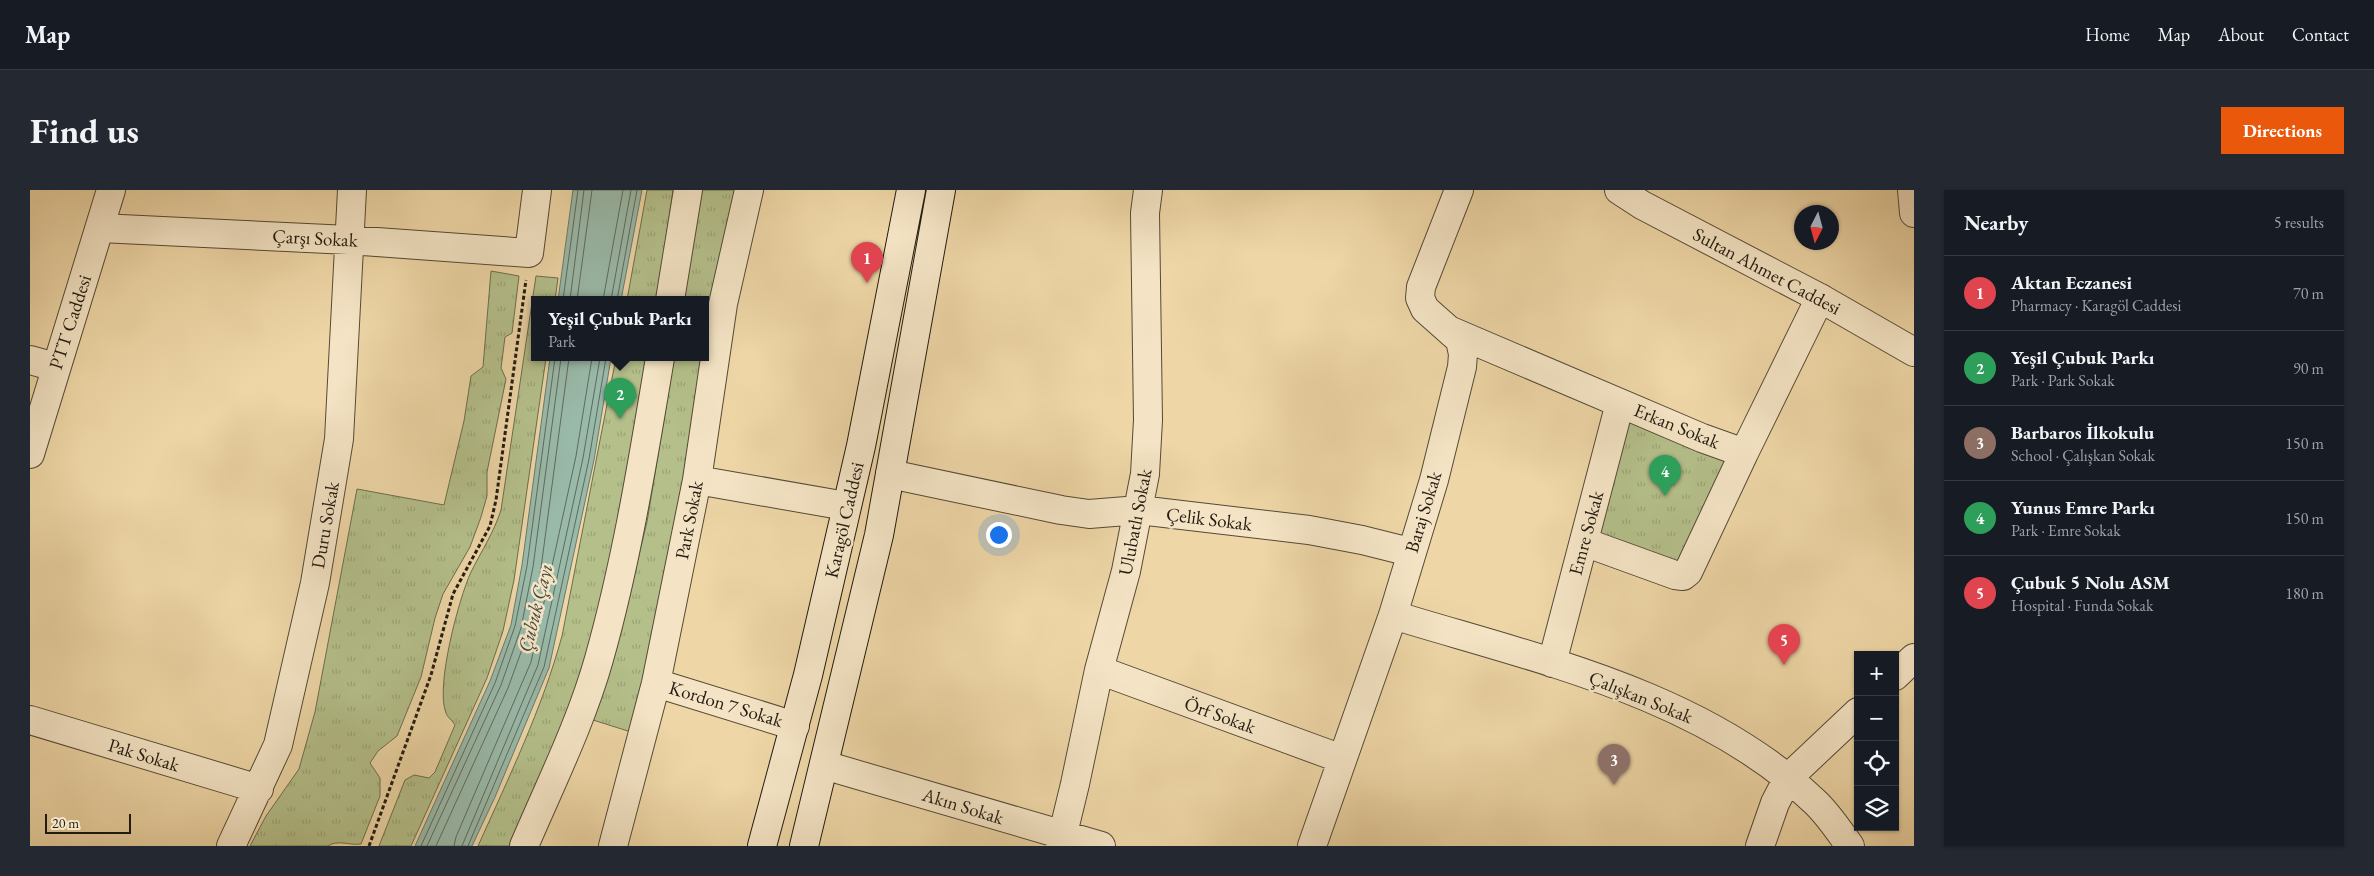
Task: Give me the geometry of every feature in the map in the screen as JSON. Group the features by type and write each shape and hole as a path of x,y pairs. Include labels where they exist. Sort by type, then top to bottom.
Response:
{"street":[{"name":"PTT Caddesi","path":"30,454 43,364 100,228 111,190"},
{"name":"Duru Sokak","path":"231,846 278,745 315,583 330,503 339,439 352,190"},
{"path":"529,253 537,190"},
{"path":"671,296 688,190"},
{"name":"Park Sokak","path":"613,846 656,683 697,480 723,304 748,190"},
{"name":"Karagöl Caddesi","path":"762,846 795,726 861,446 911,190"},
{"path":"804,846 879,535 940,190"},
{"name":"Ulubatlı Sokak","path":"1061,841 1098,670 1126,571 1140,510 1147,450 1145,213 1148,190"},
{"name":"Baraj Sokak","path":"1312,846 1366,697 1393,615 1410,552 1436,471 1462,367 1463,354 1460,340 1425,309 1420,298 1421,287 1459,190"},
{"name":"Sultan Ahmet Caddesi","path":"1619,190 1642,205 1820,298 1914,352"},
{"path":"1912,190 1914,213"},
{"name":"Çarşı Sokak","path":"100,228 349,240 529,253"},
{"name":"Erkan Sokak","path":"1451,331 1620,403 1744,453 1820,298"},
{"path":"524,846 579,715 599,661 634,516 660,361"},
{"name":"Emre Sokak","path":"1552,663 1620,403"},
{"path":"1584,542 1675,575 1683,576 1688,572 1744,453"},
{"name":"Çelik Sokak","path":"890,474 1061,510 1090,514 1140,510 1309,530 1362,540 1410,552"},
{"path":"697,480 846,506"},
{"name":"Çalışkan Sokak","path":"1393,615 1552,663 1644,696 1694,717 1737,743 1788,778 1816,803 1850,846"},
{"path":"1899,672 1914,658"},
{"name":"Örf Sokak","path":"1098,670 1342,759"},
{"name":"Kordon 7 Sokak","path":"656,683 795,726"},
{"path":"1760,846 1775,803 1788,778 1854,716"},
{"name":"Pak Sokak","path":"30,720 259,789"},
{"name":"Akın Sokak","path":"824,765 1061,841 1101,846"}],"path":[{"path":"369,846 430,674 453,594 490,526 496,500 529,253"}],"green space":[{"path":"647,190 673,190 658,296 628,296"},
{"path":"700,190 741,190 690,477 631,732 593,720 619,636 647,522 674,361 709,361 709,296 684,296"},
{"path":"491,271 519,276 512,333 505,337 501,368 506,379 487,472 487,496 470,547 443,594 435,618 421,677 397,736 378,751 370,763 380,778 380,796 361,844 250,846 266,816 299,769 315,712 357,489 444,505 464,421 471,376 483,367"},
{"path":"536,276 558,278 556,296 533,296"},
{"path":"531,309 531,361 546,361 514,580 503,631 487,678 411,846 379,846 405,780 414,775 429,778 435,772 455,725 447,714 443,701 450,642 466,584 488,541 501,510"},
{"path":"615,361 646,361 610,568 578,686 510,846 478,846 535,716 562,636"},
{"path":"1628,414 1743,459 1682,572 1598,533"}],"water":[{"path":"573,190 642,190 622,296 559,296"},
{"name":"Çubuk Çayı","path":"550,361 610,361 594,460 549,668 495,797 472,846 415,846 490,681 511,625 522,565"}],"place":[{"name":"Aktan Eczanesi","path":"867,283"},
{"name":"Yeşil Çubuk Parkı","path":"620,419"},
{"name":"Yunus Emre Parkı","path":"1665,496"},
{"name":"Çubuk 5 Nolu ASM","path":"1784,665"},
{"name":"Barbaros İlkokulu","path":"1614,785"}]}
